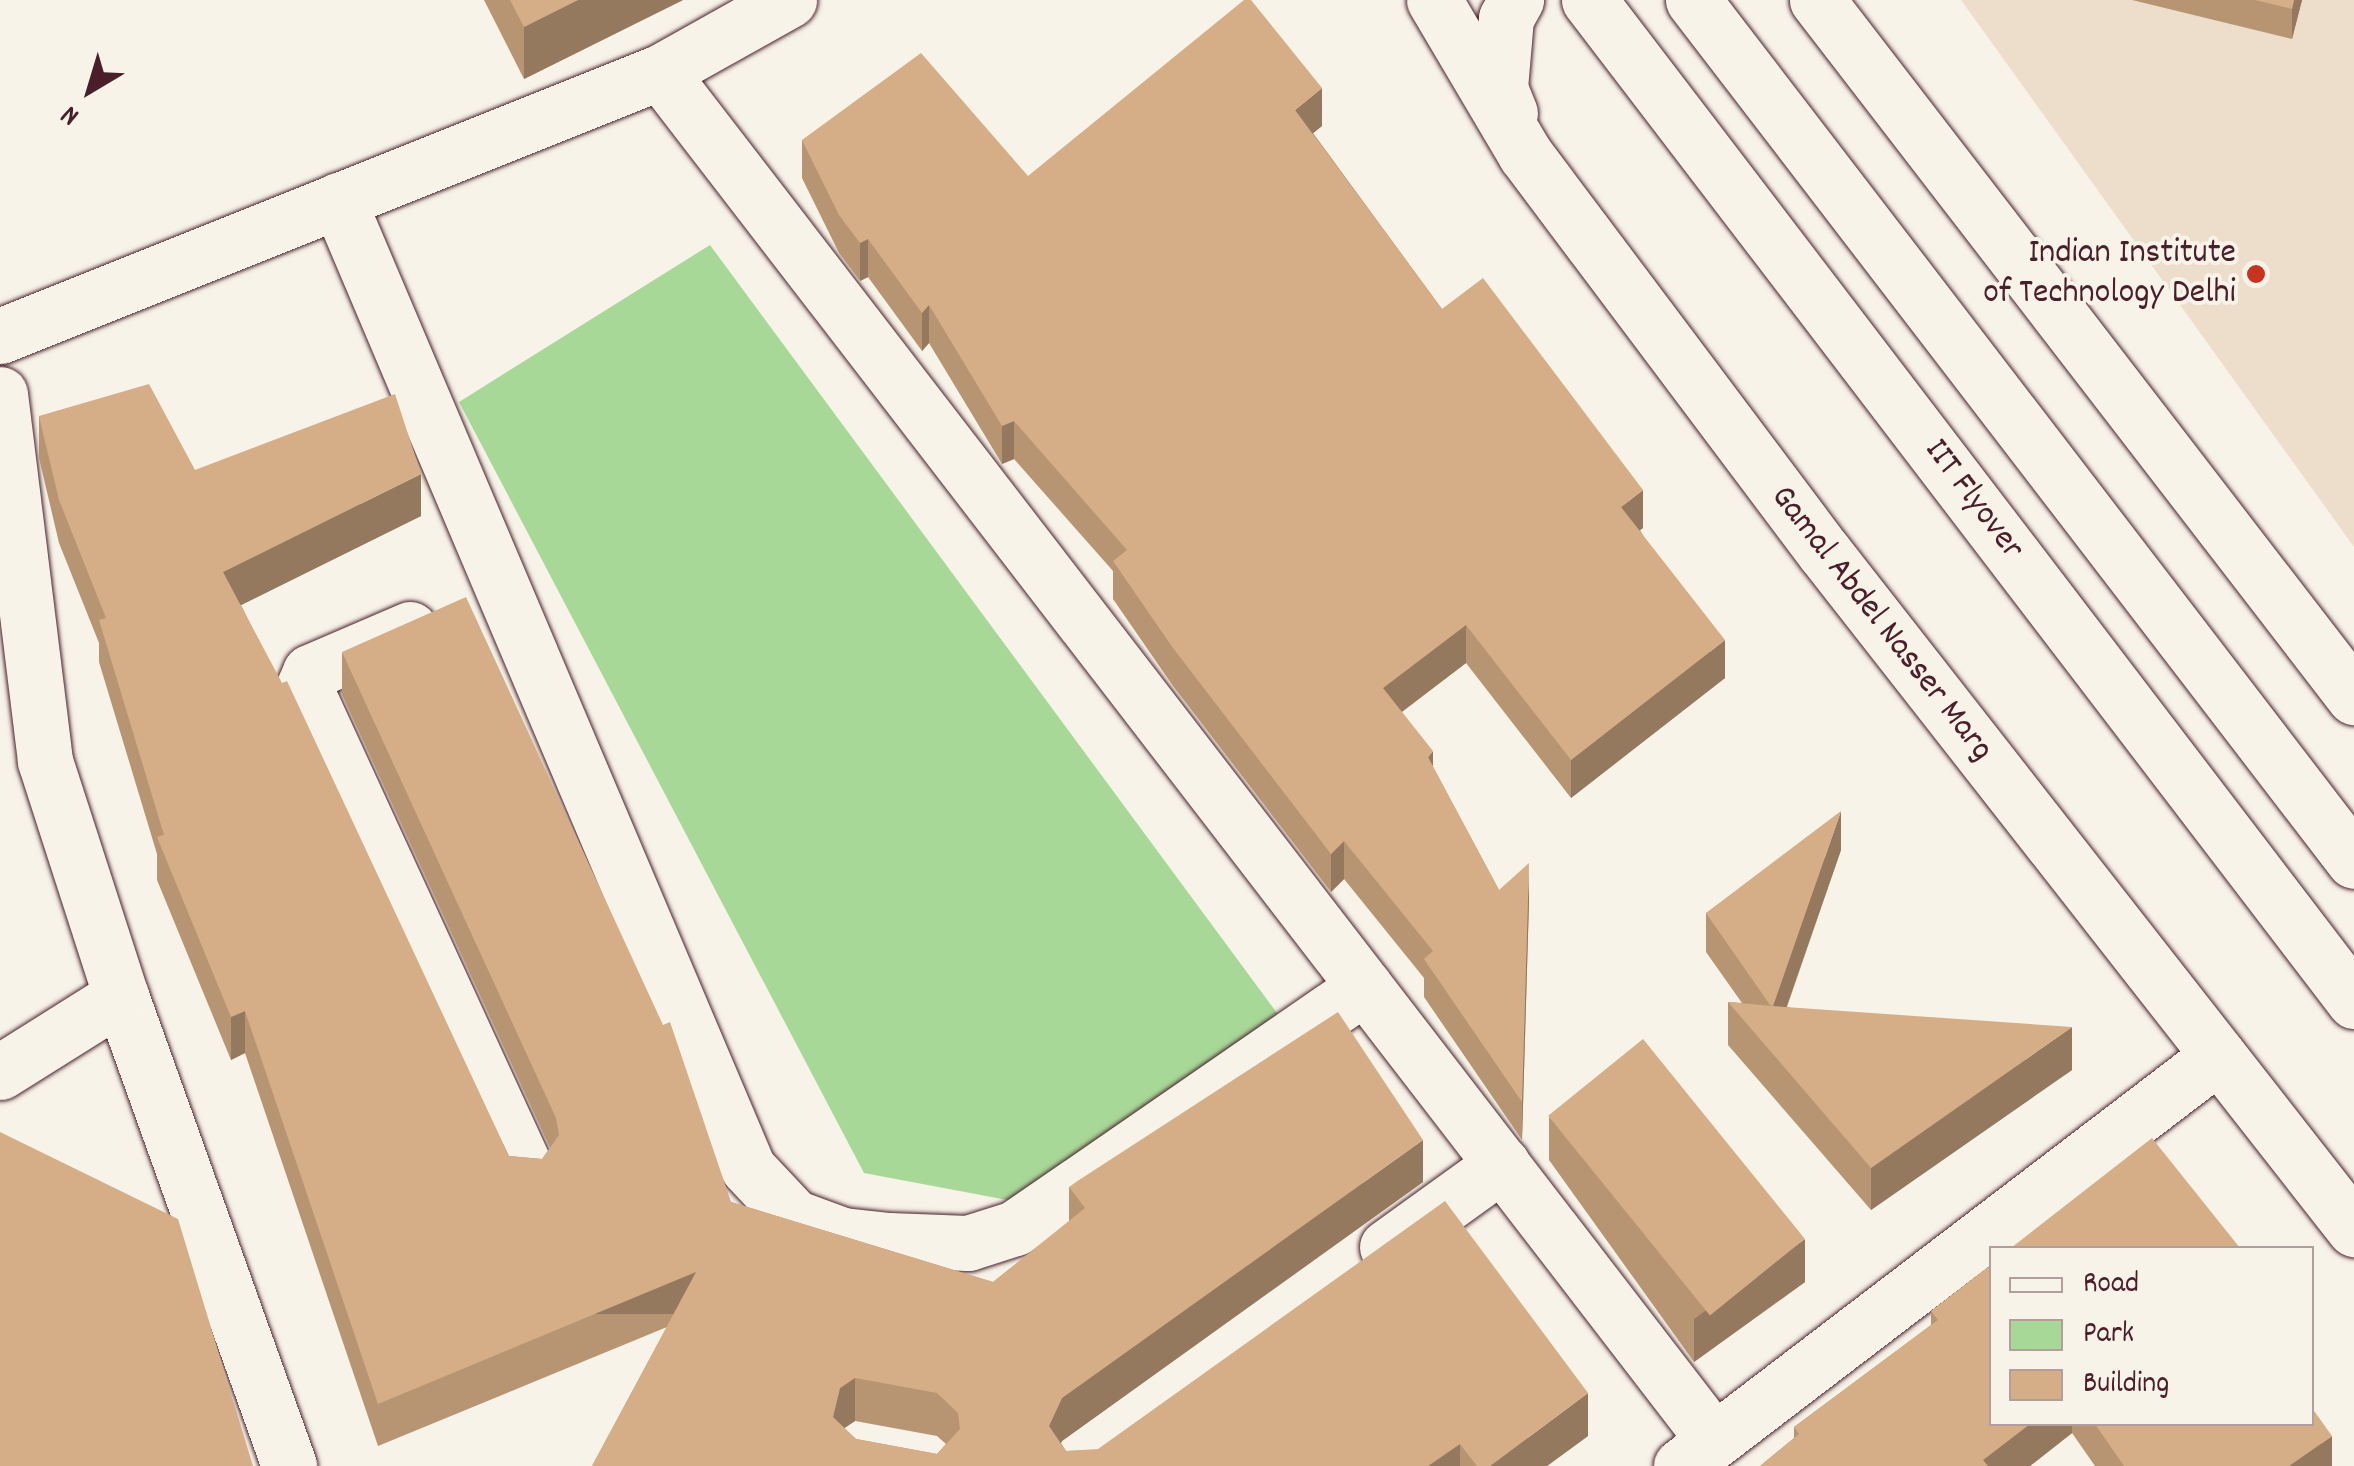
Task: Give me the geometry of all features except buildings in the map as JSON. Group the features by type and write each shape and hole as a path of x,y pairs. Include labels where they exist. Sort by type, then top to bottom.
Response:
{"street":[{"path":"0,336 660,72 789,0"},
{"name":"Gamal Abdel Nasser Marg","path":"1434,0 1524,154 2354,1229"},
{"path":"1516,0 1506,18 1500,88 1524,154"},
{"name":"IIT Flyover","path":"1590,0 2354,1001"},
{"path":"1693,0 2354,862"},
{"path":"1817,0 2354,697"},
{"path":"660,72 1502,1164 1698,1453 2218,1056"},
{"path":"338,200 748,1168 794,1217 842,1235 889,1240 968,1243 1015,1228 1365,987"},
{"path":"0,394 45,761 120,996 289,1466"},
{"path":"503,590 310,672 304,686 528,1174"},
{"path":"0,1072 120,996"},
{"path":"1340,1280 1502,1164"}],"shaded area":[{"name":"Indian Institute of Technology Delhi","path":"1961,0 2354,0 2354,547"}],"green space":[{"path":"710,245 1280,1017 1024,1203 864,1173 459,402"}],"place":[{"name":"Indian Institute of Technology Delhi","path":"2256,274"}]}
